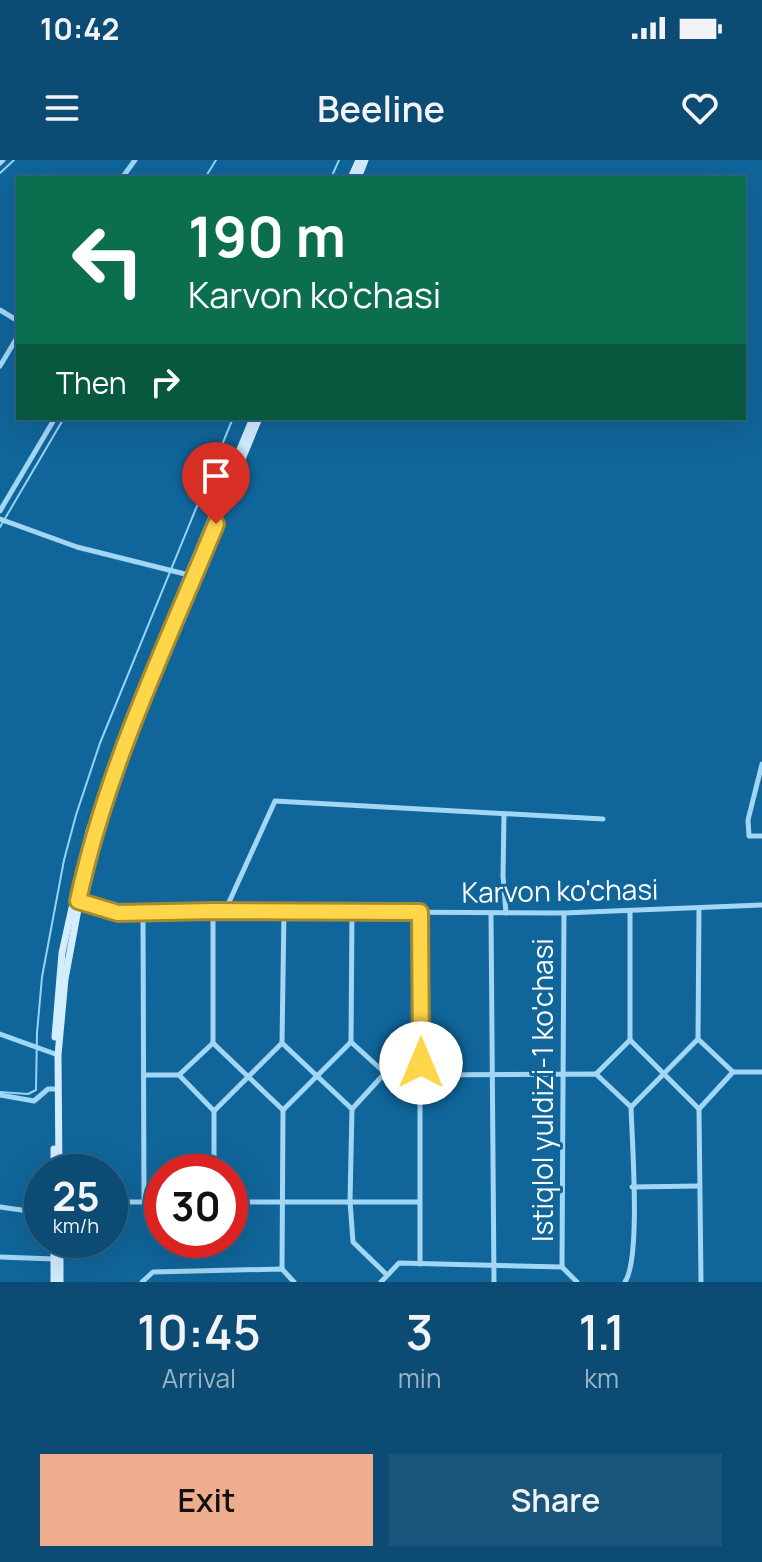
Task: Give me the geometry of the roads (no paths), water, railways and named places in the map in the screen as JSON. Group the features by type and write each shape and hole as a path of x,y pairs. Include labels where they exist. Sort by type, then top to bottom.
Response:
{"main road":[{"path":"56,1154 56,1054 76,900 89,850 105,799 252,420"},
{"path":"191,576 258,420"},
{"path":"56,1054 57,1154"},
{"path":"57,1258 57,1282"},
{"path":"54,1259 57,1282"}],"street":[{"path":"0,366 16,339"},
{"path":"0,511 54,420"},
{"path":"0,519 77,547 191,576"},
{"path":"762,764 748,820 749,836 762,836"},
{"path":"225,911 275,801 603,819"},
{"path":"504,814 506,913"},
{"name":"Karvon ko'chasi","path":"76,900 118,913 564,913 762,905"},
{"path":"631,1107 698,1039 699,908"},
{"path":"144,1075 179,1075 213,1043 213,911"},
{"path":"214,1154 214,1111 282,1043 284,911"},
{"path":"596,1074 630,1040 630,911"},
{"path":"294,1282 282,1269 283,1110 351,1042 352,912"},
{"path":"420,912 420,1264"},
{"path":"143,913 144,1154"},
{"path":"491,913 494,1282"},
{"name":"Istiqlol yuldizi-1 ko'chasi","path":"562,1267 564,913"},
{"path":"0,1034 56,1054"},
{"path":"698,1039 733,1072 762,1072"},
{"path":"630,1040 699,1109"},
{"path":"351,1042 385,1073 596,1074 631,1107 630,1274 625,1282"},
{"path":"213,1043 283,1110"},
{"path":"282,1043 352,1109"},
{"path":"701,1282 699,1109 733,1072"},
{"path":"385,1073 352,1109 350,1201 353,1242 387,1275"},
{"path":"179,1075 214,1111"},
{"path":"0,1095 34,1101 48,1089 54,1089"},
{"path":"632,1187 700,1186"},
{"path":"128,1202 144,1202"},
{"path":"248,1202 419,1202"},
{"path":"0,1207 24,1210"},
{"path":"0,1257 54,1259"},
{"path":"381,1282 399,1263 562,1267 577,1282"},
{"path":"142,1282 153,1272 282,1269"}],"waterway":[{"path":"0,173 14,160"},
{"path":"206,176 216,160"},
{"path":"332,176 339,160"},
{"path":"0,527 63,420"},
{"path":"0,1092 28,1094 36,1090 42,977 64,860 76,815 100,743 232,420"}]}
